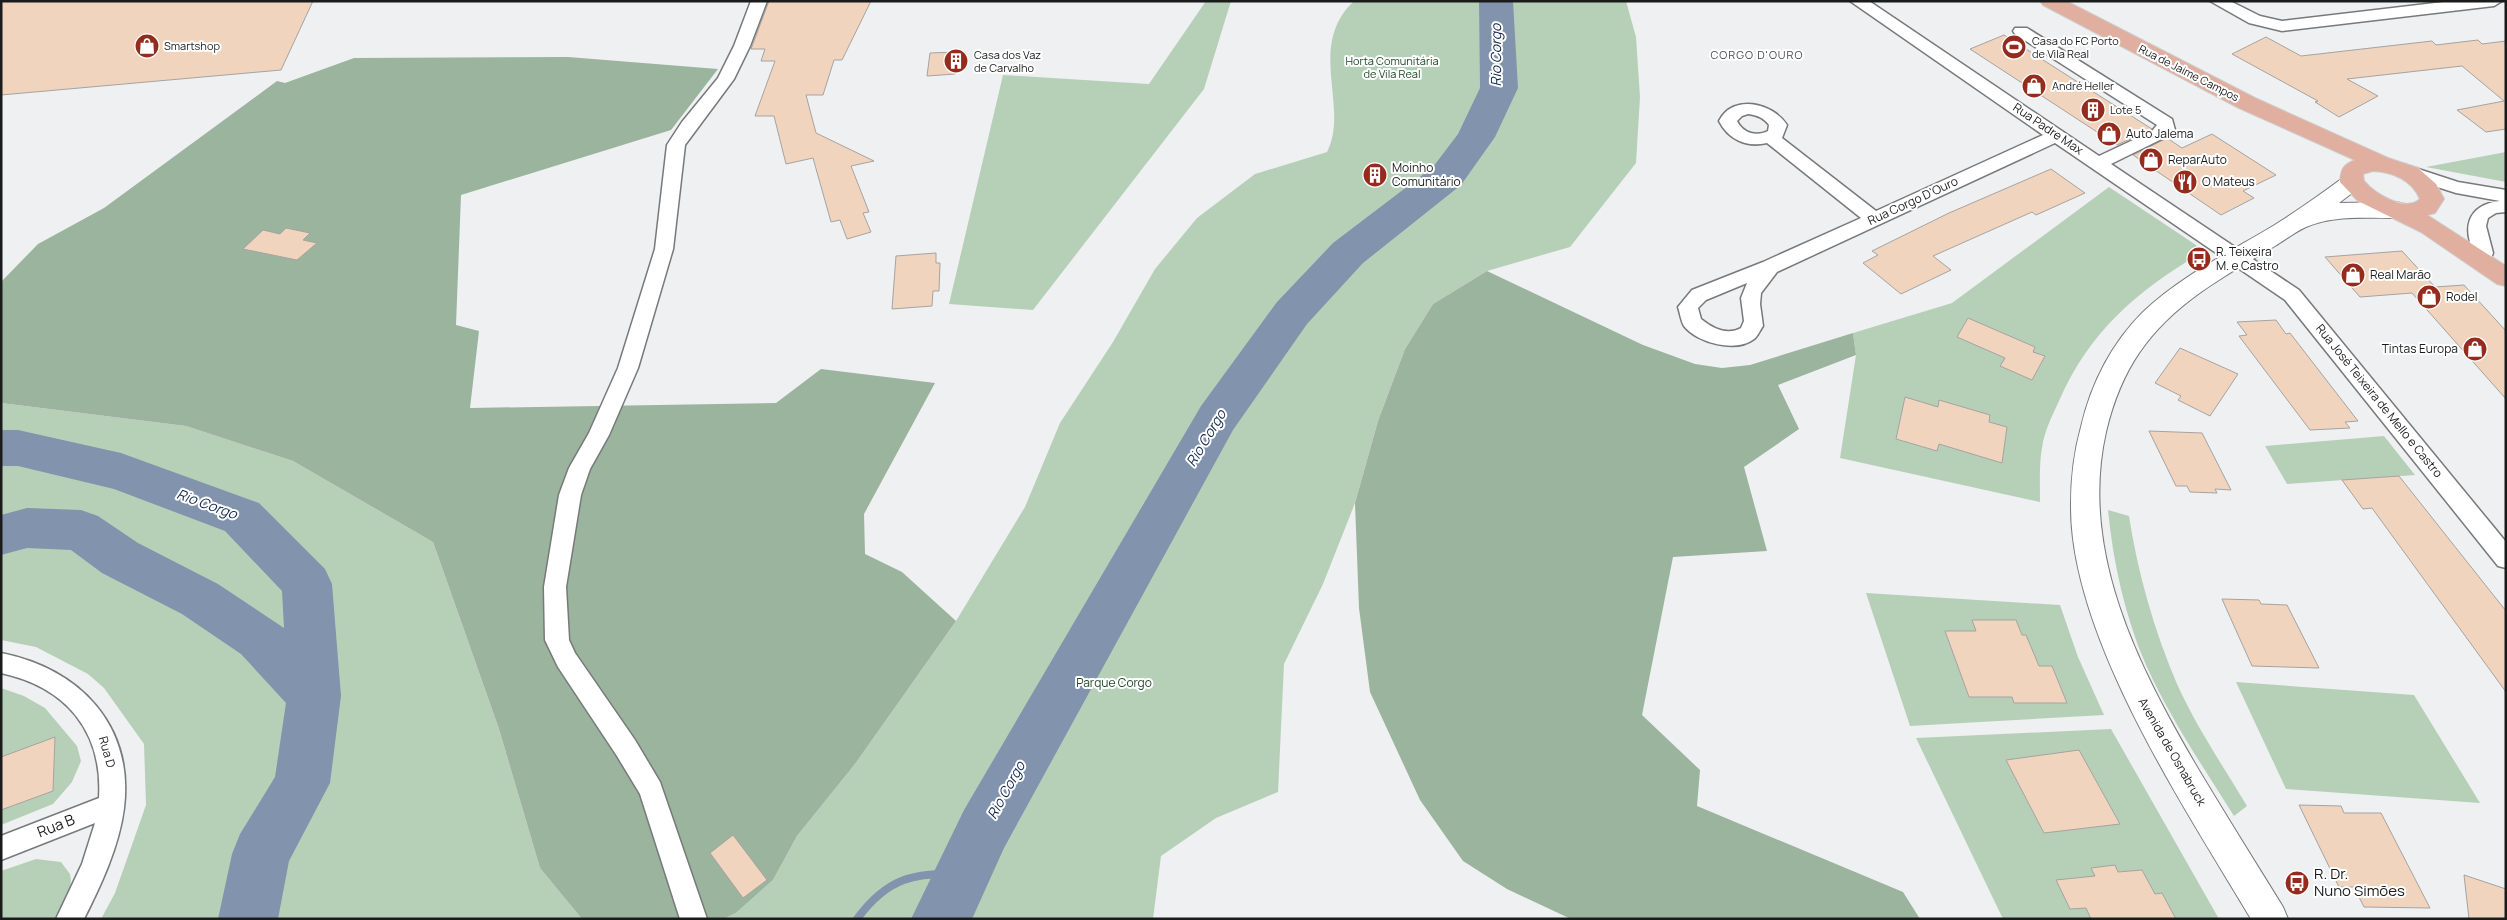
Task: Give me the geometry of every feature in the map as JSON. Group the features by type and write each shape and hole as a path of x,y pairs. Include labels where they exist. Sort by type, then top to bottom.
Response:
{"main road":[{"name":"Rua de Jaime Campos","path":"2050,1 2248,103"},
{"path":"2248,103 2421,181 2430,192 2432,200 2506,277"},
{"path":"2248,103 2306,143 2351,179 2367,198 2396,210 2442,234 2506,277"},
{"path":"2297,222 2351,179 2352,171 2356,167 2373,164 2388,165"},
{"path":"2297,222 2344,210 2420,210 2432,200"},
{"name":"Avenida de Osnabruck","path":"2271,919 2152,720 2127,667 2098,591 2084,508 2085,468 2094,421 2119,360 2141,331 2168,304 2238,257 2297,222"}],"street":[{"path":"694,919 651,790 626,748 566,660 557,640 556,587 570,495 580,468 599,435 625,376 664,249 676,145 688,126 726,78 742,46 759,1"},
{"name":"Rua Padre Max","path":"1858,1 2238,257"},
{"path":"2218,1 2255,20 2282,26 2494,1"},
{"path":"2021,31 2160,118 2168,126 2158,135 2098,163"},
{"name":"Rua Corgo D'Ouro","path":"1770,267 1752,290 1750,304 1754,319 1753,326 1748,332 1730,338 1719,338 1698,329 1692,322 1688,306 1692,300 1770,267 2057,135"},
{"path":"1771,138 1874,219"},
{"path":"2388,165 2456,187 2506,196"},
{"path":"2432,200 2460,193 2485,193"},
{"path":"2484,252 2477,226 2480,215 2491,208 2506,206"},
{"name":"Rua José Teixeira de Mello e Castro","path":"2238,257 2281,287 2300,303 2506,559"},
{"name":"Rua D","path":"1,663 30,671 59,685 71,694 93,718 101,732 111,759 111,805 98,860 69,919"},
{"name":"Rua B","path":"1,848 111,805"}],"green space":[{"path":"1206,1 1231,1 1204,89 1033,310 949,304 1003,75 1149,84"},
{"name":"Parque Corgo","path":"1354,1 1626,1 1636,37 1640,97 1636,163 1570,247 1487,271 1433,304 1405,349 1378,421 1355,503 1323,584 1284,664 1278,792 1216,818 1161,856 1153,919 723,919 736,913 773,880 797,836 855,764 956,621 1025,507 1060,423 1113,342 1155,269 1197,218 1255,174 1327,152 1333,134 1334,116 1330,57 1333,37 1340,19"},
{"path":"568,57 718,69 671,130 461,195 456,325 479,331 470,408 776,403 821,369 935,383 864,514 865,554 902,572 956,621 855,764 797,836 773,880 736,913 723,919 582,919 540,868 499,729 433,542 293,461 186,426 1,403 1,282 38,244 104,208 277,81 285,83 354,58"},
{"path":"2506,152 2506,182 2426,167"},
{"path":"2109,187 2196,245 2199,254 2176,268 2135,299 2100,334 2085,354 2071,376 2051,418 2045,436 2040,461 2040,502 1840,458 1856,355 1853,333 1952,303"},
{"path":"1487,271 1643,345 1695,364 1722,368 1750,365 1853,333 1856,355 1778,385 1799,429 1744,467 1767,551 1673,557 1642,715 1700,770 1697,806 1903,892 1920,919 1571,919 1507,889 1463,861 1420,800 1370,692 1359,608 1355,503 1378,421 1405,349 1433,304"},
{"path":"1,403 186,426 293,461 433,542 499,729 540,868 582,919 101,919 115,893 146,805 144,744 104,688 88,674 36,647 1,640"},
{"path":"2384,436 2415,475 2287,484 2265,446"},
{"path":"2108,510 2129,516 2142,580 2154,622 2177,684 2210,746 2247,806 2234,816 2176,723 2146,665 2132,628 2121,589"},
{"path":"1866,593 2060,605 2078,657 2104,715 1910,726"},
{"path":"2236,682 2414,695 2480,803 2286,789"},
{"path":"1,688 24,696 45,708 77,746 81,761 72,782 53,804 1,825"},
{"path":"2111,729 2219,919 2003,919 1916,738"},
{"path":"36,859 61,862 70,874 69,892 64,903 54,919 1,919 1,871"}],"building":[{"name":"Smartshop","path":"1,1 313,1 281,70 1,95"},
{"path":"769,1 871,1 842,60 834,60 823,95 806,95 816,133 874,161 851,166 869,212 863,213 871,232 847,239 840,220 831,222 813,158 786,164 774,116 755,116 775,61 761,61 765,49 751,49"},
{"path":"2004,35 2152,129 2117,145 1970,49"},
{"path":"2266,37 2301,56 2432,41 2436,45 2478,40 2482,44 2506,41 2506,129 2486,132 2457,110 2504,101 2462,66 2347,79 2378,96 2339,117 2315,102 2318,101 2232,54"},
{"path":"956,52 955,74 927,76 930,53"},
{"path":"2212,134 2276,175 2243,191 2254,198 2221,215 2133,155 2167,138 2182,148"},
{"path":"2051,169 2085,193 2036,215 2032,212 1933,256 1951,270 1901,294 1863,263 1878,255 1872,251 1949,213"},
{"path":"286,228 310,233 303,240 317,243 297,260 243,249 263,230 280,234"},
{"path":"2402,251 2435,287 2464,285 2506,331 2506,399 2412,293 2360,297 2325,257"},
{"path":"936,253 936,263 940,263 939,291 933,291 932,306 892,309 896,256"},
{"path":"1968,318 2035,347 2033,352 2045,356 2032,380 2000,366 2005,358 1957,337"},
{"path":"2276,320 2286,334 2290,333 2358,421 2345,422 2350,428 2310,430 2239,336 2247,335 2237,322"},
{"path":"2180,348 2238,374 2210,416 2178,400 2181,396 2155,383"},
{"path":"1905,397 1938,407 1939,400 1990,415 1989,422 2007,427 2002,463 1939,444 1937,451 1896,439"},
{"path":"2149,431 2202,433 2231,490 2215,489 2217,493 2190,492 2187,486 2176,486"},
{"path":"2399,476 2506,611 2506,692 2372,508 2363,509 2342,480"},
{"path":"2222,599 2259,600 2261,604 2287,605 2319,668 2252,666"},
{"path":"1972,620 2016,620 2022,635 2026,635 2039,666 2052,666 2067,703 2014,703 2012,697 1969,697 1945,631 1976,631"},
{"path":"55,737 53,791 1,810 1,757"},
{"path":"2079,750 2120,824 2044,833 2006,760"},
{"path":"2299,805 2341,806 2344,813 2381,813 2430,908 2364,907 2354,887 2339,887"},
{"path":"733,835 767,880 743,898 710,853"},
{"path":"2115,865 2118,872 2142,870 2155,894 2162,893 2176,919 2091,919 2086,908 2070,909 2056,880 2095,876 2091,868"},
{"path":"2464,875 2506,889 2506,919 2469,919"}],"waterway":[{"name":"Rio Corgo","path":"941,919 984,829 1217,418 1292,313 1348,253 1447,176 1476,137 1499,88 1496,1"},
{"name":"Rio Corgo","path":"1,448 18,448 121,472 242,517 307,584 314,696"},
{"name":"Rio Corgo","path":"1,535 27,528 81,530 120,558 200,599 260,638 314,696"},
{"name":"Rio Corgo","path":"248,919 261,854 302,783 314,696"},
{"path":"857,919 879,894 903,880 930,874 963,874"}],"place":[{"name":"Smartshop","path":"147,46"},
{"name":"Casa do FC Porto de Vila Real","path":"2014,47"},
{"name":"Casa dos Vaz de Carvalho","path":"956,61"},
{"name":"André Heller","path":"2034,86"},
{"name":"Lote 5","path":"2093,110"},
{"name":"Auto Jalema","path":"2109,134"},
{"name":"ReparAuto","path":"2151,160"},
{"name":"Moinho Comunitário","path":"1375,175"},
{"name":"O Mateus","path":"2185,182"},
{"name":"R. Teixeira M. e Castro","path":"2199,259"},
{"name":"Real Marão","path":"2353,275"},
{"name":"Rodel","path":"2429,297"},
{"name":"Tintas Europa","path":"2475,349"},
{"name":"R. Dr. Nuno Simões","path":"2297,883"}],"district":[{"name":"CORGO D'OURO","path":"1757,55"}],"park label":[{"name":"Horta Comunitária de Vila Real","path":"1392,67"}]}
